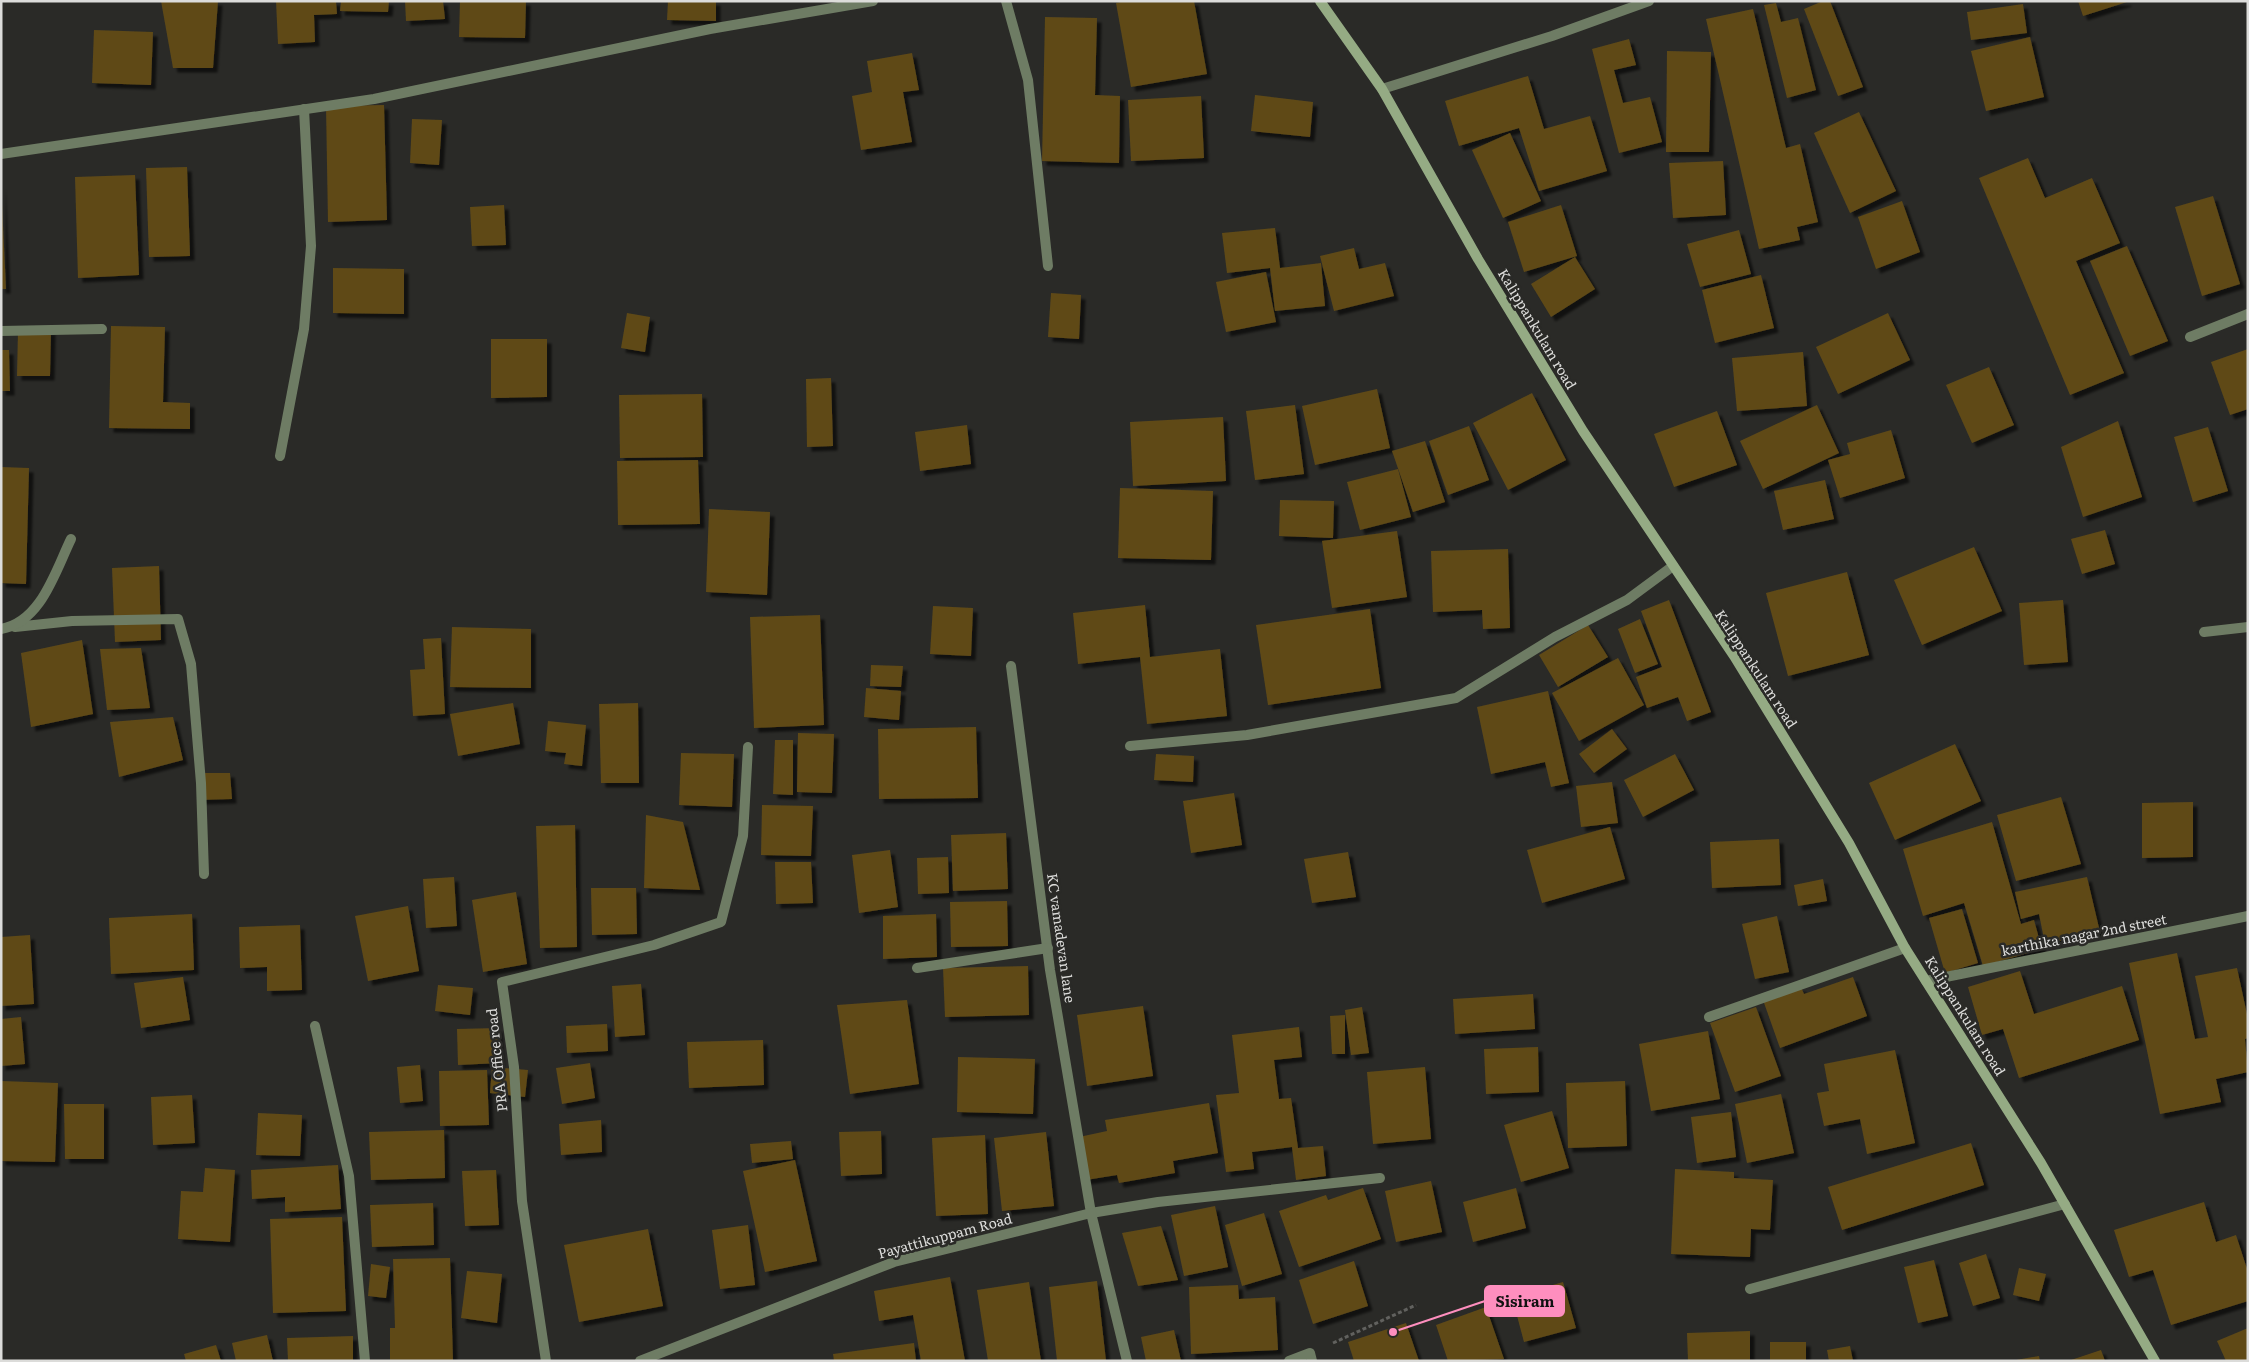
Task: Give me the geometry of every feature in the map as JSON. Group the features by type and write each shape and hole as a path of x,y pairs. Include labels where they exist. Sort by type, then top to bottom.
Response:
{"street":[{"path":"1,154 374,99 710,29 873,1"},
{"path":"1006,1 1028,80 1048,266"},
{"name":"Kalippankulam road","path":"1320,1 1382,88 1483,267 1583,431 1734,656 1849,843 1905,948 2041,1163 2155,1361"},
{"path":"1382,88 1552,36 1649,1"},
{"path":"280,456 304,329 311,246 304,109"},
{"path":"2190,337 2248,314"},
{"path":"1,332 102,329"},
{"path":"15,627 38,606 71,540"},
{"path":"1130,746 1247,735 1456,698 1556,637 1627,600 1673,566"},
{"path":"1,629 72,621 178,619 191,664 201,783 204,874"},
{"path":"2204,632 2248,627"},
{"name":"KC vamadevan lane","path":"1011,666 1050,970 1091,1213"},
{"name":"PRA Office road","path":"546,1361 522,1201 514,1066 502,982 654,945 721,922 743,836 748,747"},
{"name":"karthika nagar 2nd street","path":"1926,981 2248,916"},
{"path":"917,968 1048,948"},
{"path":"1710,1017 1905,948"},
{"path":"314,1026 350,1176 365,1361"},
{"name":"Payattikuppam Road","path":"640,1361 658,1358 894,1262 1091,1213 1158,1202 1380,1178"},
{"path":"1750,1289 2065,1204"},
{"path":"1091,1213 1127,1361"},
{"path":"1289,1361 1311,1357"}],"path":[{"path":"1311,1357 1416,1305"}],"building":[{"path":"161,1 218,1 213,68 173,68"},
{"path":"276,1 336,1 337,14 314,15 315,42 278,44"},
{"path":"341,1 389,1 388,12 340,11"},
{"path":"405,1 443,1 445,19 406,21"},
{"path":"460,1 526,1 525,38 459,37"},
{"path":"668,1 716,1 716,21 667,20"},
{"path":"1125,1 1194,1 1207,74 1131,87 1116,3"},
{"path":"1823,1 1830,1 1863,87 1838,96 1804,9"},
{"path":"2078,1 2127,1 2127,2 2083,16"},
{"path":"1776,3 1781,22 1798,18 1816,90 1787,98 1764,5"},
{"path":"2023,4 2027,33 1971,40 1967,12"},
{"path":"1753,9 1786,148 1800,144 1818,222 1797,227 1800,240 1759,249 1706,19"},
{"path":"1045,17 1097,18 1095,95 1120,96 1119,163 1042,161"},
{"path":"94,30 153,32 151,85 92,83"},
{"path":"2030,37 2044,97 1986,111 1971,51"},
{"path":"1629,39 1636,65 1614,70 1623,103 1650,97 1662,142 1619,153 1592,49"},
{"path":"1667,51 1711,52 1709,152 1666,152"},
{"path":"912,53 919,90 903,92 912,142 861,150 852,96 872,92 867,61"},
{"path":"1528,76 1544,129 1590,116 1607,171 1539,191 1519,128 1459,146 1445,101"},
{"path":"1255,95 1313,102 1310,137 1251,131"},
{"path":"1201,96 1204,158 1131,161 1128,100"},
{"path":"384,105 387,220 328,222 326,106"},
{"path":"1859,112 1896,191 1850,213 1814,133"},
{"path":"412,119 442,120 439,165 410,163"},
{"path":"1510,133 1541,201 1503,218 1472,150"},
{"path":"2028,158 2045,198 2092,178 2120,243 2076,261 2124,373 2070,395 1979,178"},
{"path":"1723,161 1726,215 1673,218 1669,163"},
{"path":"187,167 190,256 149,257 146,168"},
{"path":"135,175 139,275 78,278 75,177"},
{"path":"1,183 6,289 1,289"},
{"path":"2213,196 2240,284 2202,296 2175,207"},
{"path":"1902,201 1920,252 1876,269 1858,217"},
{"path":"504,205 506,245 472,246 470,207"},
{"path":"1561,205 1577,256 1524,272 1508,222"},
{"path":"1275,228 1280,268 1321,263 1325,306 1275,311 1270,268 1227,273 1222,233"},
{"path":"1739,230 1751,274 1700,287 1687,244"},
{"path":"2127,246 2168,341 2130,356 2090,261"},
{"path":"1354,248 1359,269 1385,263 1394,296 1334,311 1320,256"},
{"path":"1575,257 1595,289 1551,317 1531,284"},
{"path":"333,268 404,269 404,314 333,313"},
{"path":"1266,272 1276,322 1226,332 1216,282"},
{"path":"1761,275 1774,328 1715,343 1702,290"},
{"path":"1051,293 1081,295 1079,339 1048,337"},
{"path":"627,313 650,317 645,352 621,348"},
{"path":"1888,313 1910,360 1838,394 1816,347"},
{"path":"111,326 165,327 163,402 190,403 190,429 109,428"},
{"path":"18,330 51,330 50,376 17,376"},
{"path":"491,339 547,339 547,397 491,398"},
{"path":"2248,349 2248,409 2230,415 2211,362"},
{"path":"1,350 9,350 10,391 1,391"},
{"path":"1803,352 1807,406 1737,411 1732,358"},
{"path":"1989,367 2014,425 1972,443 1946,385"},
{"path":"831,378 833,446 807,447 806,379"},
{"path":"1377,389 1390,448 1315,465 1302,406"},
{"path":"1532,393 1566,460 1508,490 1473,423"},
{"path":"702,394 703,457 620,458 619,395"},
{"path":"1295,405 1304,474 1255,480 1246,411"},
{"path":"1817,405 1839,453 1763,489 1740,441"},
{"path":"1717,411 1737,465 1674,487 1654,434"},
{"path":"1223,417 1226,481 1133,486 1130,422"},
{"path":"2118,421 2142,497 2083,517 2061,447"},
{"path":"967,425 971,464 920,471 915,432"},
{"path":"1469,426 1489,480 1448,495 1429,441"},
{"path":"2208,427 2228,491 2193,502 2174,437"},
{"path":"1891,430 1905,478 1840,498 1828,460 1850,454 1847,443"},
{"path":"1425,441 1445,502 1413,512 1392,451"},
{"path":"698,460 700,524 618,525 617,461"},
{"path":"1,467 29,468 26,584 1,583"},
{"path":"1398,469 1411,517 1360,530 1347,482"},
{"path":"1825,480 1834,519 1783,530 1774,491"},
{"path":"1120,488 1213,491 1211,560 1118,558"},
{"path":"1280,500 1334,501 1333,538 1279,536"},
{"path":"709,509 770,512 767,595 706,592"},
{"path":"2105,530 2115,564 2082,574 2071,539"},
{"path":"1397,531 1407,597 1332,608 1322,541"},
{"path":"1974,547 2002,611 1922,645 1894,580"},
{"path":"1508,549 1510,628 1483,629 1482,610 1433,612 1431,551"},
{"path":"159,566 161,640 115,642 112,568"},
{"path":"1847,572 1869,655 1788,676 1766,593"},
{"path":"1669,600 1711,712 1687,721 1678,697 1647,708 1636,677 1662,667 1641,611"},
{"path":"2063,600 2068,662 2024,665 2019,603"},
{"path":"1145,605 1150,657 1220,649 1227,716 1147,724 1140,657 1078,664 1073,613"},
{"path":"933,606 973,608 971,656 930,654"},
{"path":"1370,609 1381,688 1268,705 1256,625"},
{"path":"820,615 824,725 754,728 750,617"},
{"path":"1640,619 1658,664 1635,673 1618,629"},
{"path":"1588,625 1608,657 1558,687 1539,655"},
{"path":"452,627 531,629 531,688 450,687"},
{"path":"441,638 445,714 413,716 410,670 425,669 423,639"},
{"path":"82,640 93,714 31,727 21,653"},
{"path":"141,648 150,708 107,710 100,649"},
{"path":"1618,658 1644,705 1579,741 1552,693"},
{"path":"871,665 903,666 901,687 870,686"},
{"path":"866,688 901,691 899,720 864,717"},
{"path":"1548,691 1569,783 1551,787 1545,762 1491,774 1477,707"},
{"path":"513,703 520,744 458,756 450,714"},
{"path":"638,703 639,783 601,783 599,704"},
{"path":"173,717 183,760 119,777 110,722"},
{"path":"548,721 586,725 582,766 564,764 566,753 545,751"},
{"path":"976,727 978,798 879,799 878,729"},
{"path":"1612,729 1627,749 1594,773 1579,754"},
{"path":"798,733 834,734 832,793 797,792"},
{"path":"775,740 793,740 793,795 773,794"},
{"path":"1955,744 1981,801 1895,840 1869,783"},
{"path":"681,753 734,754 732,807 679,805"},
{"path":"1156,754 1194,756 1193,782 1154,780"},
{"path":"1675,754 1694,790 1643,817 1624,780"},
{"path":"197,773 230,773 232,799 198,800"},
{"path":"1612,782 1618,823 1581,827 1576,786"},
{"path":"1234,793 1242,845 1191,853 1183,801"},
{"path":"2061,797 2081,864 2016,881 1997,815"},
{"path":"2193,802 2193,857 2142,858 2142,803"},
{"path":"762,805 813,806 811,856 761,855"},
{"path":"646,815 683,822 700,890 644,888"},
{"path":"1992,822 2021,924 2034,920 2042,949 1983,966 1964,903 1923,916 1903,849"},
{"path":"575,825 577,947 540,948 536,826"},
{"path":"1610,827 1625,879 1542,903 1527,850"},
{"path":"1006,833 1008,889 953,891 951,835"},
{"path":"1779,839 1781,885 1712,888 1710,842"},
{"path":"890,850 898,907 859,913 852,855"},
{"path":"1348,852 1356,897 1312,903 1304,859"},
{"path":"948,857 949,893 918,894 917,858"},
{"path":"775,862 811,862 813,903 776,904"},
{"path":"454,877 457,926 426,928 423,879"},
{"path":"2087,877 2100,932 2045,944 2039,914 2021,919 2015,892"},
{"path":"1823,879 1827,901 1798,906 1794,885"},
{"path":"591,888 636,888 637,934 592,935"},
{"path":"516,892 527,964 483,972 472,900"},
{"path":"1007,901 1008,946 951,947 950,902"},
{"path":"408,906 419,971 368,981 355,916"},
{"path":"1962,909 1978,963 1945,973 1929,918"},
{"path":"192,914 194,970 111,974 109,918"},
{"path":"936,914 937,957 883,959 883,916"},
{"path":"1777,916 1789,972 1755,979 1742,924"},
{"path":"300,925 302,990 267,991 267,967 240,968 239,927"},
{"path":"30,935 34,1004 1,1006 1,937"},
{"path":"2177,953 2195,1039 2208,1037 2195,976 2237,968 2248,1019 2248,1038 2245,1039 2248,1072 2216,1079 2221,1102 2160,1114 2129,963"},
{"path":"1028,966 1029,1015 945,1017 943,968"},
{"path":"2020,971 2034,1014 2122,986 2139,1040 2019,1078 2003,1029 1982,1035 1968,987"},
{"path":"183,977 190,1020 141,1028 134,983"},
{"path":"1853,977 1867,1016 1780,1048 1763,1000 1801,987 1804,994"},
{"path":"641,984 645,1035 615,1037 612,986"},
{"path":"438,985 473,988 470,1015 435,1011"},
{"path":"1533,994 1535,1029 1455,1034 1453,999"},
{"path":"907,1000 919,1084 850,1094 837,1005"},
{"path":"1143,1006 1153,1076 1087,1086 1077,1015"},
{"path":"1362,1007 1369,1053 1351,1055 1345,1010"},
{"path":"1756,1007 1781,1076 1735,1092 1710,1023"},
{"path":"1345,1015 1345,1054 1332,1054 1330,1016"},
{"path":"21,1017 25,1064 1,1066 1,1019"},
{"path":"607,1024 608,1051 567,1053 566,1026"},
{"path":"1299,1027 1302,1057 1274,1060 1279,1099 1291,1098 1298,1148 1323,1146 1326,1176 1296,1180 1292,1147 1252,1152 1254,1169 1226,1172 1216,1095 1239,1093 1232,1035"},
{"path":"498,1028 500,1063 458,1065 457,1029"},
{"path":"1708,1031 1720,1099 1651,1111 1639,1044"},
{"path":"763,1040 764,1085 689,1088 687,1042"},
{"path":"1538,1047 1539,1092 1486,1094 1484,1049"},
{"path":"1895,1050 1915,1143 1867,1154 1860,1119 1824,1126 1817,1093 1829,1091 1824,1064"},
{"path":"958,1057 1035,1059 1033,1114 957,1112"},
{"path":"590,1063 595,1098 562,1104 556,1068"},
{"path":"420,1065 423,1101 400,1103 397,1067"},
{"path":"492,1067 528,1070 525,1097 490,1093"},
{"path":"1425,1067 1431,1139 1373,1144 1367,1072"},
{"path":"487,1070 489,1125 440,1126 439,1071"},
{"path":"1,1081 58,1083 55,1162 1,1161"},
{"path":"1625,1081 1627,1146 1568,1148 1566,1083"},
{"path":"1781,1094 1794,1153 1747,1163 1735,1104"},
{"path":"192,1095 195,1143 153,1145 151,1097"},
{"path":"1209,1103 1218,1153 1173,1161 1175,1173 1119,1183 1117,1175 1086,1180 1079,1137 1107,1131 1105,1120"},
{"path":"64,1104 104,1104 104,1159 65,1159"},
{"path":"1552,1111 1569,1168 1521,1182 1504,1125"},
{"path":"1731,1112 1736,1157 1697,1163 1691,1117"},
{"path":"258,1113 302,1115 300,1156 256,1155"},
{"path":"601,1120 602,1152 561,1155 559,1124"},
{"path":"444,1130 445,1178 371,1180 369,1132"},
{"path":"881,1131 882,1174 841,1176 839,1132"},
{"path":"1046,1132 1054,1206 1002,1211 994,1138"},
{"path":"985,1135 988,1214 936,1216 932,1138"},
{"path":"791,1141 793,1159 752,1163 750,1144"},
{"path":"1971,1143 1984,1185 1842,1230 1828,1187"},
{"path":"795,1160 817,1261 765,1272 743,1171"},
{"path":"338,1165 341,1209 285,1212 285,1197 252,1199 251,1170"},
{"path":"205,1168 235,1170 230,1242 178,1239 181,1191 203,1192"},
{"path":"1675,1169 1734,1172 1734,1178 1773,1180 1770,1230 1751,1229 1750,1257 1671,1254"},
{"path":"496,1170 499,1225 465,1226 462,1171"},
{"path":"1431,1181 1442,1232 1396,1242 1385,1191"},
{"path":"1363,1188 1381,1239 1299,1267 1279,1211 1326,1195 1328,1200"},
{"path":"1516,1188 1526,1228 1473,1242 1463,1202"},
{"path":"2204,1202 2216,1242 2236,1235 2248,1272 2248,1301 2171,1325 2153,1270 2129,1277 2114,1230"},
{"path":"433,1203 434,1245 372,1247 370,1205"},
{"path":"1215,1206 1228,1267 1184,1276 1171,1215"},
{"path":"1264,1213 1282,1274 1242,1286 1225,1225"},
{"path":"342,1217 346,1311 273,1313 270,1219"},
{"path":"748,1225 755,1285 720,1289 712,1230"},
{"path":"1161,1226 1178,1280 1138,1286 1122,1233"},
{"path":"648,1229 663,1306 579,1322 564,1245"},
{"path":"1986,1254 2000,1298 1973,1306 1959,1263"},
{"path":"450,1258 453,1361 390,1361 390,1328 395,1328 393,1259"},
{"path":"1934,1260 1948,1316 1918,1323 1904,1267"},
{"path":"1354,1261 1368,1306 1313,1324 1299,1280"},
{"path":"371,1264 390,1267 386,1298 368,1296"},
{"path":"2019,1268 2046,1274 2039,1301 2013,1295"},
{"path":"467,1271 502,1274 497,1323 461,1318"},
{"path":"950,1277 965,1361 921,1361 913,1315 879,1321 874,1291"},
{"path":"1097,1281 1106,1361 1057,1361 1049,1287"},
{"path":"1029,1282 1041,1361 988,1361 977,1290"},
{"path":"1563,1282 1576,1328 1524,1342 1512,1297"},
{"path":"1238,1285 1239,1299 1275,1297 1278,1350 1191,1354 1189,1287"},
{"path":"1486,1307 1504,1359 1448,1361 1436,1325"},
{"path":"1406,1323 1419,1361 1354,1361 1348,1342"},
{"path":"2248,1328 2248,1361 2226,1361 2217,1341"},
{"path":"1174,1330 1181,1361 1146,1361 1141,1337"},
{"path":"1750,1331 1750,1361 1688,1361 1687,1333"},
{"path":"267,1335 273,1361 236,1361 232,1343"},
{"path":"353,1336 353,1361 288,1361 287,1338"},
{"path":"1770,1342 1806,1342 1806,1361 1770,1361"},
{"path":"914,1343 916,1361 834,1361 833,1354"},
{"path":"216,1345 221,1361 186,1361 184,1354"},
{"path":"1850,1346 1853,1361 1829,1361 1827,1350"},
{"path":"2101,1350 2105,1361 2071,1361 2071,1360"},
{"path":"2039,1356 2040,1361 2016,1361 2016,1360"}],"place":[{"name":"Sisiram","path":"1393,1332"}]}
